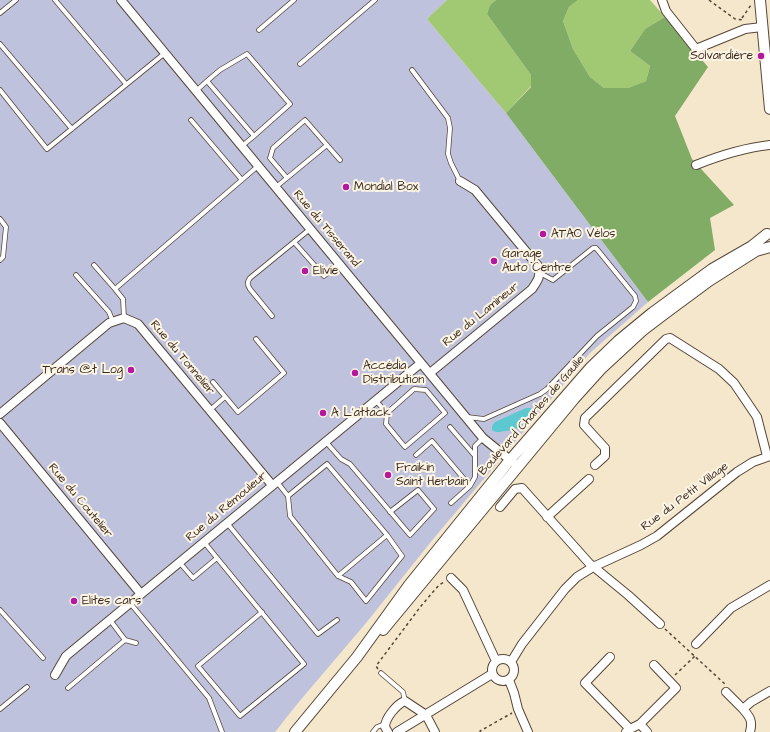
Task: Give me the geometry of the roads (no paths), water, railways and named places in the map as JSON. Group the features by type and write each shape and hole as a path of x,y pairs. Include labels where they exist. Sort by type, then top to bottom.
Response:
{"street":[{"name":"Rue du Tisserand","path":"121,0 483,438 514,463"},
{"path":"662,0 666,11 696,49 745,29 762,27"},
{"path":"756,2 762,27 770,109"},
{"path":"696,164 731,152 751,147 770,145"},
{"path":"460,181 475,190 538,266 540,273"},
{"name":"Boulevard Charles de Gaulle","path":"296,732 356,657 381,632 412,596 514,463 591,367 652,313 712,269 752,246 769,234"},
{"name":"Boulevard Charles de Gaulle","path":"514,463 602,368 642,331 709,280 756,251 770,247"},
{"name":"Rue du Lamineur","path":"430,373 532,289 540,273"},
{"path":"0,414 110,323 124,318"},
{"name":"Rue du Tonnelier","path":"124,318 138,324 274,483"},
{"path":"595,465 605,456 605,448 584,425 585,418 666,339 670,338 719,369 734,383 757,418 768,456"},
{"name":"Rue du Rémouleur","path":"54,675 66,656 421,363"},
{"name":"Rue du Coutelier","path":"0,423 141,594"},
{"name":"Rue du Petit Village","path":"511,662 522,644 577,577 657,536 737,472 753,462 768,456"},
{"path":"547,517 589,478"},
{"path":"500,507 515,489 522,488 593,568 628,595 660,624"},
{"path":"451,578 463,590 496,661"},
{"path":"696,644 731,608 770,585"},
{"path":"610,657 585,683 633,728 647,732"},
{"path":"501,658 506,658 511,662 514,668 514,673 509,680 500,681 496,679 492,674 492,667 496,661 501,658"},
{"path":"633,728 676,688 654,665"},
{"path":"397,732 492,674"},
{"path":"509,680 518,709 528,732"},
{"path":"743,709 751,702 770,691"},
{"path":"726,692 751,718 751,732"},
{"path":"388,732 385,727 386,720 400,704 405,701 426,715 435,732"}],"lane":[{"path":"0,13 16,0"},
{"path":"56,0 126,84"},
{"path":"258,30 294,0"},
{"path":"300,64 375,0"},
{"path":"0,44 72,129"},
{"path":"0,90 47,149 164,53"},
{"path":"196,91 220,70 247,54 290,104 242,146"},
{"path":"412,70 448,118 450,128 448,154 460,181"},
{"path":"207,81 254,136"},
{"path":"191,120 242,180"},
{"path":"287,178 270,158 273,148 305,120 340,160"},
{"path":"276,187 327,145"},
{"path":"115,289 258,166"},
{"path":"0,219 6,227 3,257 0,260"},
{"path":"272,316 250,289 248,281 310,229"},
{"path":"294,242 324,276 339,263"},
{"path":"466,417 484,419 540,394 547,389 594,340 633,307 636,301 635,296 596,248 593,248 553,280 540,273"},
{"path":"94,265 123,299 124,318"},
{"path":"76,275 109,312 113,322"},
{"path":"213,382 238,412 284,373 256,339"},
{"path":"375,400 386,414 386,424 405,447 445,413 426,390 414,389 386,414"},
{"path":"210,410 225,397"},
{"path":"450,427 475,456"},
{"path":"451,503 470,486 475,477 476,446 483,438"},
{"path":"326,441 341,459 350,464 390,512 410,535 434,509 418,490 390,512"},
{"path":"416,455 432,441 470,486"},
{"path":"274,483 288,496 290,516 338,576 351,582 366,601 402,556 387,535 327,464 288,496"},
{"path":"226,523 318,634 337,620"},
{"path":"338,576 387,535"},
{"path":"204,542 262,612 304,664 240,716 198,666 262,612"},
{"path":"180,562 193,578 217,558"},
{"path":"130,603 209,698 222,732"},
{"path":"1,613 43,658"},
{"path":"110,620 125,640 136,643"},
{"path":"68,688 125,640"},
{"path":"381,673 403,692 405,701"},
{"path":"0,709 27,687"},
{"path":"373,732 376,727 385,724"}],"water":[{"path":"526,408 531,408 533,411 522,426 501,432 492,430 492,426 495,422"}],"place":[{"name":"Solvardière","path":"761,56"},
{"name":"Mondial Box","path":"346,187"},
{"name":"ATAO Vélos","path":"543,234"},
{"name":"Garage Auto Centre","path":"494,261"},
{"name":"Elivie","path":"305,271"},
{"name":"Trans @t Log","path":"131,370"},
{"name":"Accédia Distribution","path":"355,373"},
{"name":"A L'attack","path":"323,413"},
{"name":"Fraikin Saint Herbain","path":"388,475"},
{"name":"Elites cars","path":"74,601"}]}
